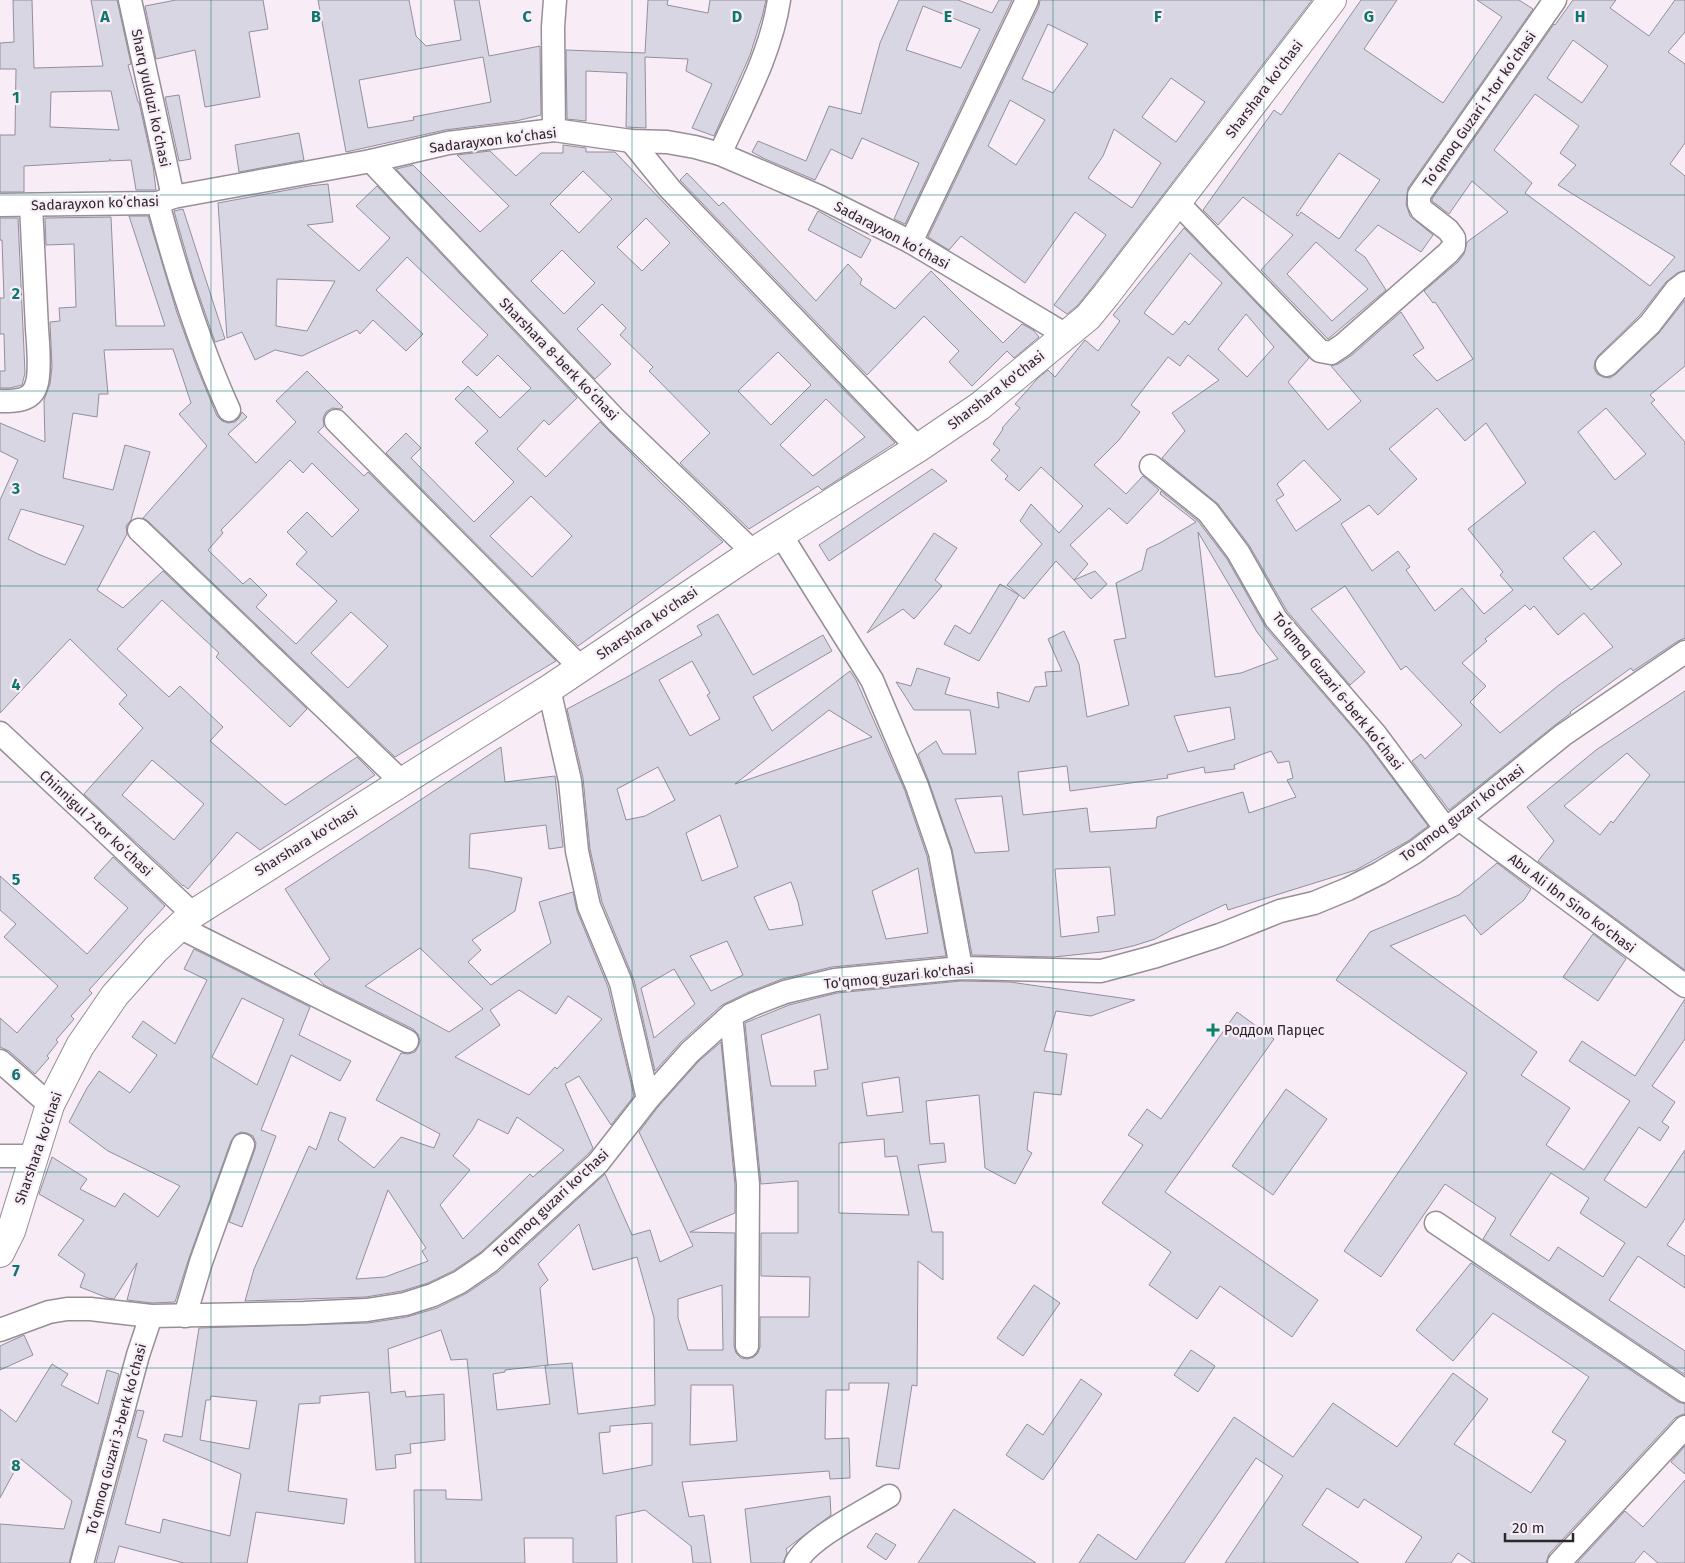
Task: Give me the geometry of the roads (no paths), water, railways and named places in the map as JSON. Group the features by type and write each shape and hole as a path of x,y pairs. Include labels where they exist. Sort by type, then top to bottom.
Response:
{"street":[{"name":"Sharq yulduzi koʻchasi","path":"131,0 166,200 173,259 211,370 229,410"},
{"path":"554,130 553,27 555,0"},
{"path":"720,154 761,63 779,0"},
{"path":"910,242 1026,0"},
{"name":"Sharshara ko'chasi","path":"0,1253 11,1231 50,1105 80,1046 115,995 156,949 186,920 401,781 549,689 753,552 918,448 980,406 1088,317 1332,0"},
{"name":"Toʻqmoq Guzari 1-tor koʻchasi","path":"1177,202 1320,351 1331,352 1343,344 1454,246 1454,238 1448,230 1422,210 1419,204 1419,195 1555,0"},
{"name":"Sadarayxon koʻchasi","path":"0,205 166,200 371,161 448,143 554,130 631,141 667,142 720,154 818,196 910,242 1066,335"},
{"path":"631,141 670,189 918,448"},
{"name":"Sharshara 8-berk koʻchasi","path":"371,161 616,420 753,552"},
{"path":"0,401 23,399 32,393 37,386 38,357 31,205"},
{"path":"1607,365 1650,324 1676,290 1685,283"},
{"path":"336,421 580,667"},
{"name":"Toʻqmoq Guzari 6-berk koʻchasi","path":"1151,466 1208,512 1238,552 1276,619 1452,824"},
{"path":"139,530 401,781"},
{"path":"781,535 872,680 917,786 940,853 961,968"},
{"name":"To'qmoq guzari ko'chasi","path":"0,1330 49,1312 67,1309 90,1309 151,1316 304,1313 367,1310 405,1304 433,1295 460,1282 488,1262 598,1163 648,1099 690,1052 731,1015 785,992 835,980 961,968 1101,971 1153,957 1220,935 1280,911 1314,902 1348,889 1380,873 1414,852 1563,735 1685,652"},
{"path":"549,689 570,782 577,851 589,906 621,983 648,1099"},
{"name":"Chinnigul 7-tor koʻchasi","path":"0,733 186,920 407,1041"},
{"name":"Abu Ali Ibn Sino ko'chasi","path":"1452,824 1685,986"},
{"path":"731,1015 748,1184 747,1346"},
{"path":"0,1061 50,1105"},
{"path":"185,1316 201,1262 243,1145"},
{"path":"0,1156 34,1156"},
{"path":"1436,1223 1685,1391"},
{"name":"Toʻqmoq Guzari 3-berk koʻchasi","path":"82,1563 138,1355 151,1316"},
{"path":"1559,1563 1681,1438"},
{"path":"796,1563 802,1553 813,1542 888,1496"}],"place":[{"name":"Роддом Парцес","path":"1213,1030"}]}
